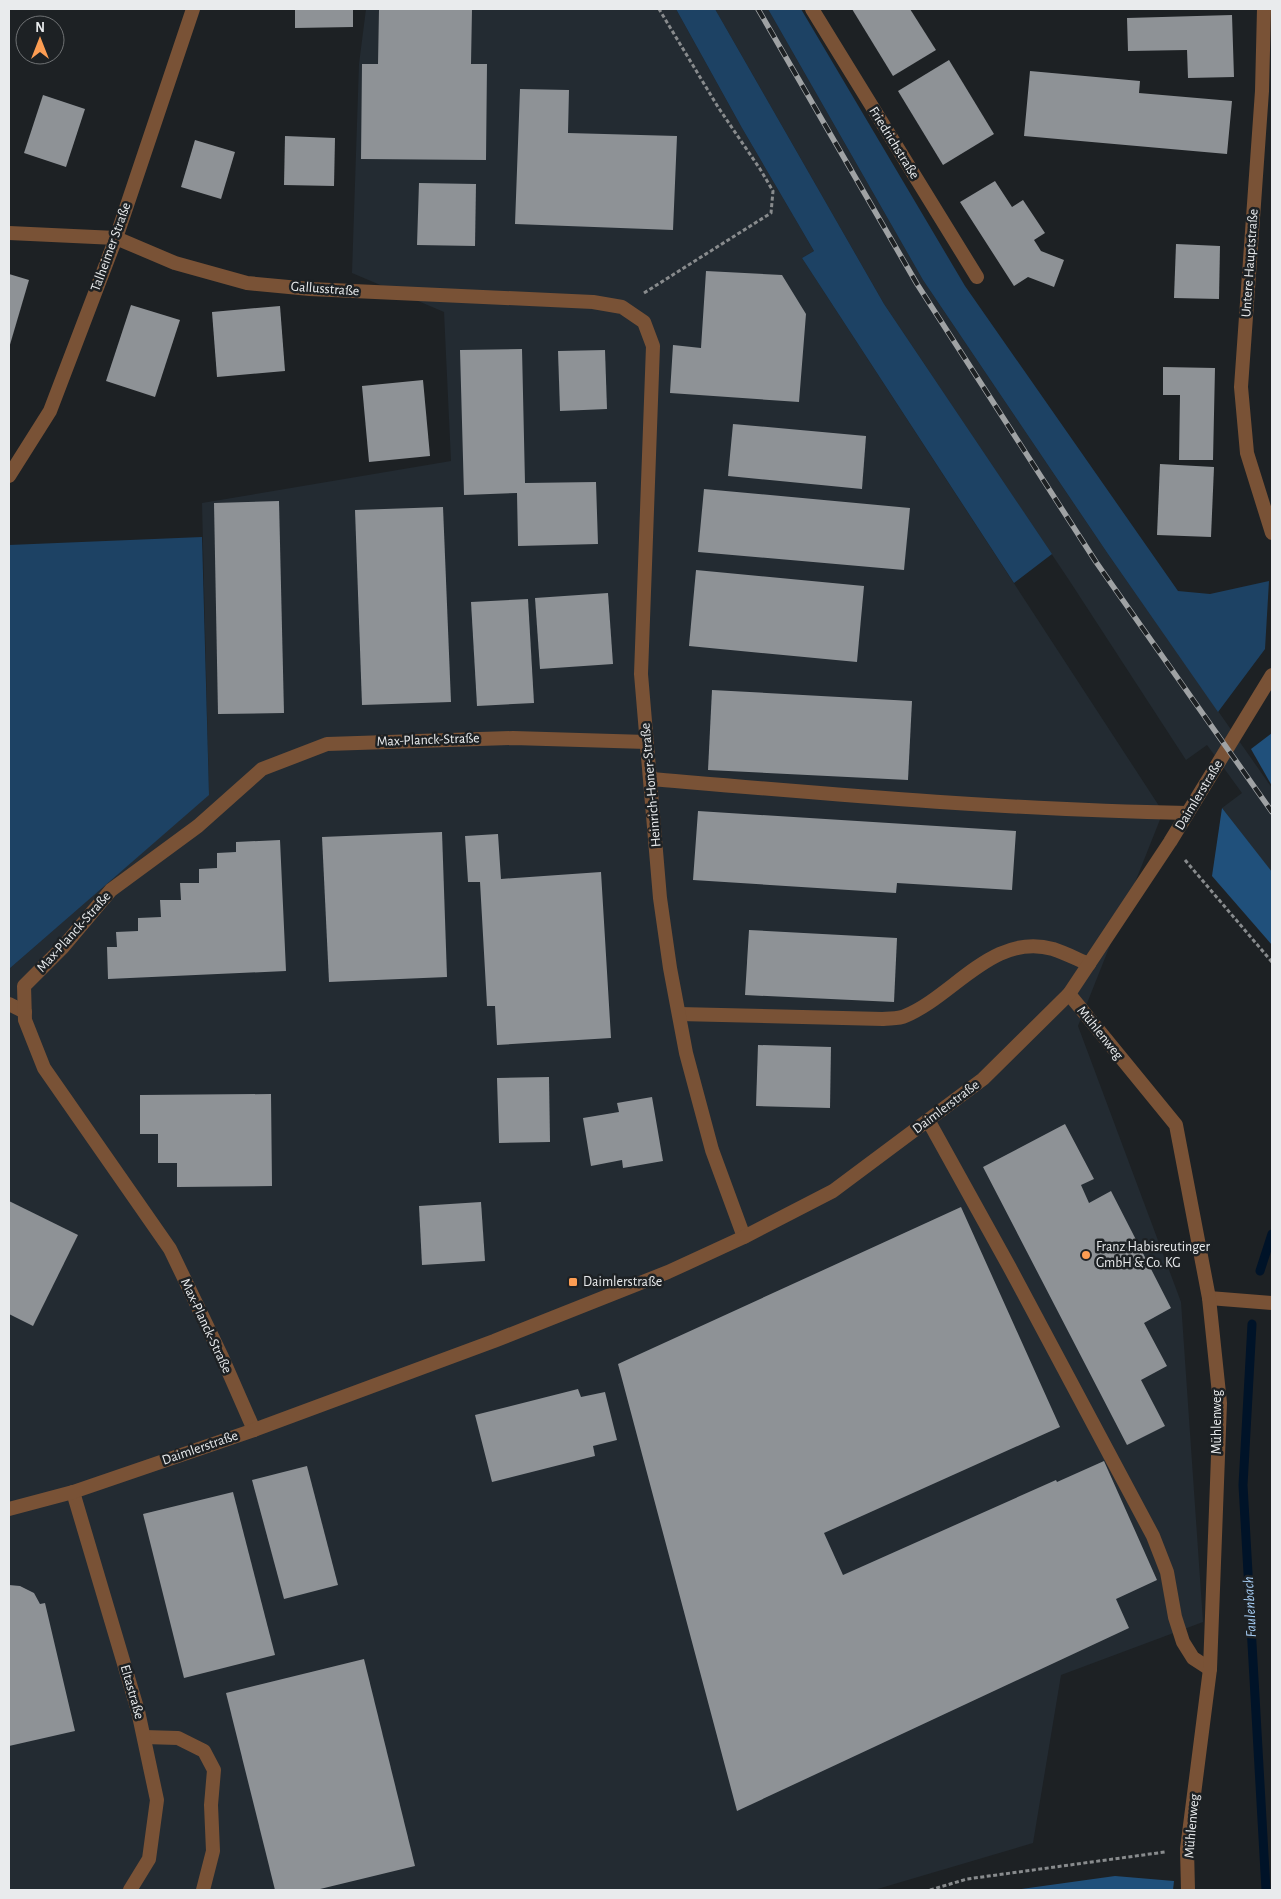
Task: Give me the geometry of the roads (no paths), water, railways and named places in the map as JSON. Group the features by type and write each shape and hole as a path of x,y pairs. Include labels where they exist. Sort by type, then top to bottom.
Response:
{"street":[{"name":"Talheimer Straße","path":"9,476 50,411 116,238 193,9"},
{"name":"Friedrichstraße","path":"812,9 977,277"},
{"name":"Untere Hauptstraße","path":"1264,9 1262,91 1241,387 1247,453 1270,516 1272,533"},
{"name":"Gallusstraße","path":"9,233 116,238 175,263 247,282 310,289 593,302 622,307 644,322"},
{"name":"Heinrich-Honer-Straße","path":"644,322 653,346 642,674 660,898 686,1053 712,1150 744,1237"},
{"name":"Daimlerstraße","path":"9,1509 73,1492 254,1430 494,1341 668,1272 744,1237 833,1191 983,1079 1069,994 1170,842 1272,675"},
{"name":"Max-Planck-Straße","path":"254,1430 170,1249 44,1068 25,1020 24,986 63,947 111,890 198,826 262,768 328,744 513,738 647,742"},
{"path":"650,779 904,800 1132,812 1188,813"},
{"path":"679,1014 882,1019 904,1016 923,1006 990,958 1009,950 1031,947 1053,949 1089,964"},
{"name":"Mühlenweg","path":"1069,994 1176,1125 1209,1298 1220,1403 1210,1669 1188,1849 1188,1890"},
{"path":"9,1004 25,1012"},
{"path":"928,1120 1010,1268 1153,1536 1166,1572 1175,1617 1183,1642 1193,1658 1210,1669"},
{"path":"1209,1298 1272,1303"},
{"name":"Eltastraße","path":"73,1492 138,1711 157,1800 149,1859 130,1890"},
{"path":"144,1737 178,1738 204,1751 214,1770 211,1805 213,1851 203,1890"}],"waterway":[{"name":"Faulenbach","path":"1260,1271 1272,1234"},
{"name":"Faulenbach","path":"1252,1324 1243,1485 1266,1890"}],"railway":[{"path":"758,9 917,284 1096,562 1272,812"}],"place":[{"name":"Franz Habisreutinger GmbH & Co. KG","path":"1086,1255"},
{"name":"Daimlerstraße","path":"573,1282"}]}
